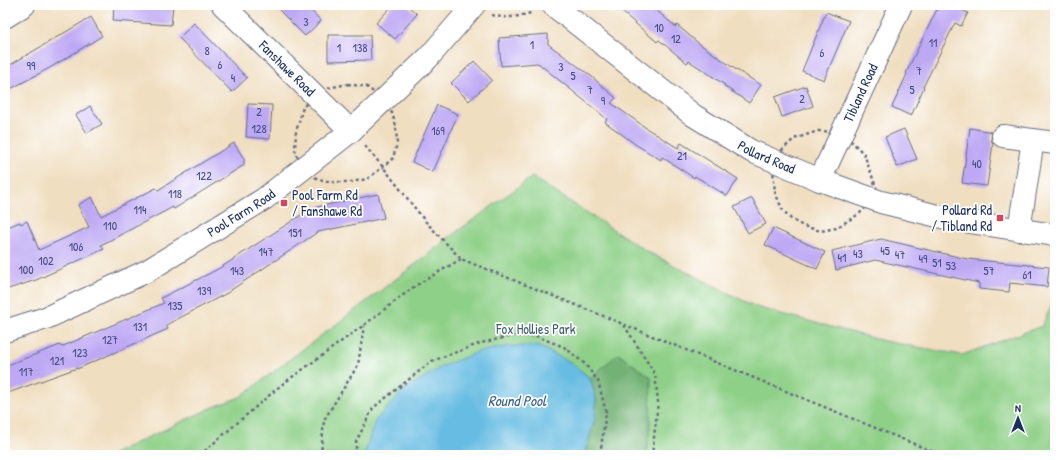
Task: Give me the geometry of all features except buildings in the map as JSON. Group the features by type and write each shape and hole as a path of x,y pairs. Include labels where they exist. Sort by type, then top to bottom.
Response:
{"street":[{"path":"5,17 24,5"},
{"name":"Fanshawe Road","path":"223,5 351,131"},
{"name":"Tibland Road","path":"820,180 901,5"},
{"name":"Pool Farm Road","path":"5,331 46,318 147,270 264,199 351,131 428,58 472,7"},
{"name":"Pollard Road","path":"546,7 693,115 751,151 820,180 881,202 950,219 1055,235"},
{"path":"1003,136 1055,143"},
{"path":"1019,230 1033,140"}],"path":[{"path":"472,7 501,18 524,16 546,7"},
{"path":"351,131 383,167 425,220 461,260 624,324 941,455"},
{"path":"200,455 280,386 415,286 461,260"},
{"path":"624,324 655,374 658,402 652,455"},
{"path":"321,455 324,420 358,365 364,325"},
{"path":"356,455 356,442 373,408 432,361 481,343 512,336 536,336 564,347 585,364 598,381 606,412 600,455"}],"green space":[{"name":"Fox Hollies Park","path":"532,177 648,252 756,307 884,341 962,355 1042,326 1055,297 1055,455 110,455 211,408 240,397 448,238"},
{"path":"618,354 651,377 650,428 646,455 584,455 595,419 596,399 590,378"}],"water":[{"name":"Round Pool","path":"510,346 538,346 570,362 590,378 596,399 595,419 584,455 364,455 375,421 405,389 443,366 478,352"}],"place":[{"name":"Pool Farm Rd / Fanshawe Rd","path":"284,203"},
{"name":"Pollard Rd / Tibland Rd","path":"1000,218"}]}
